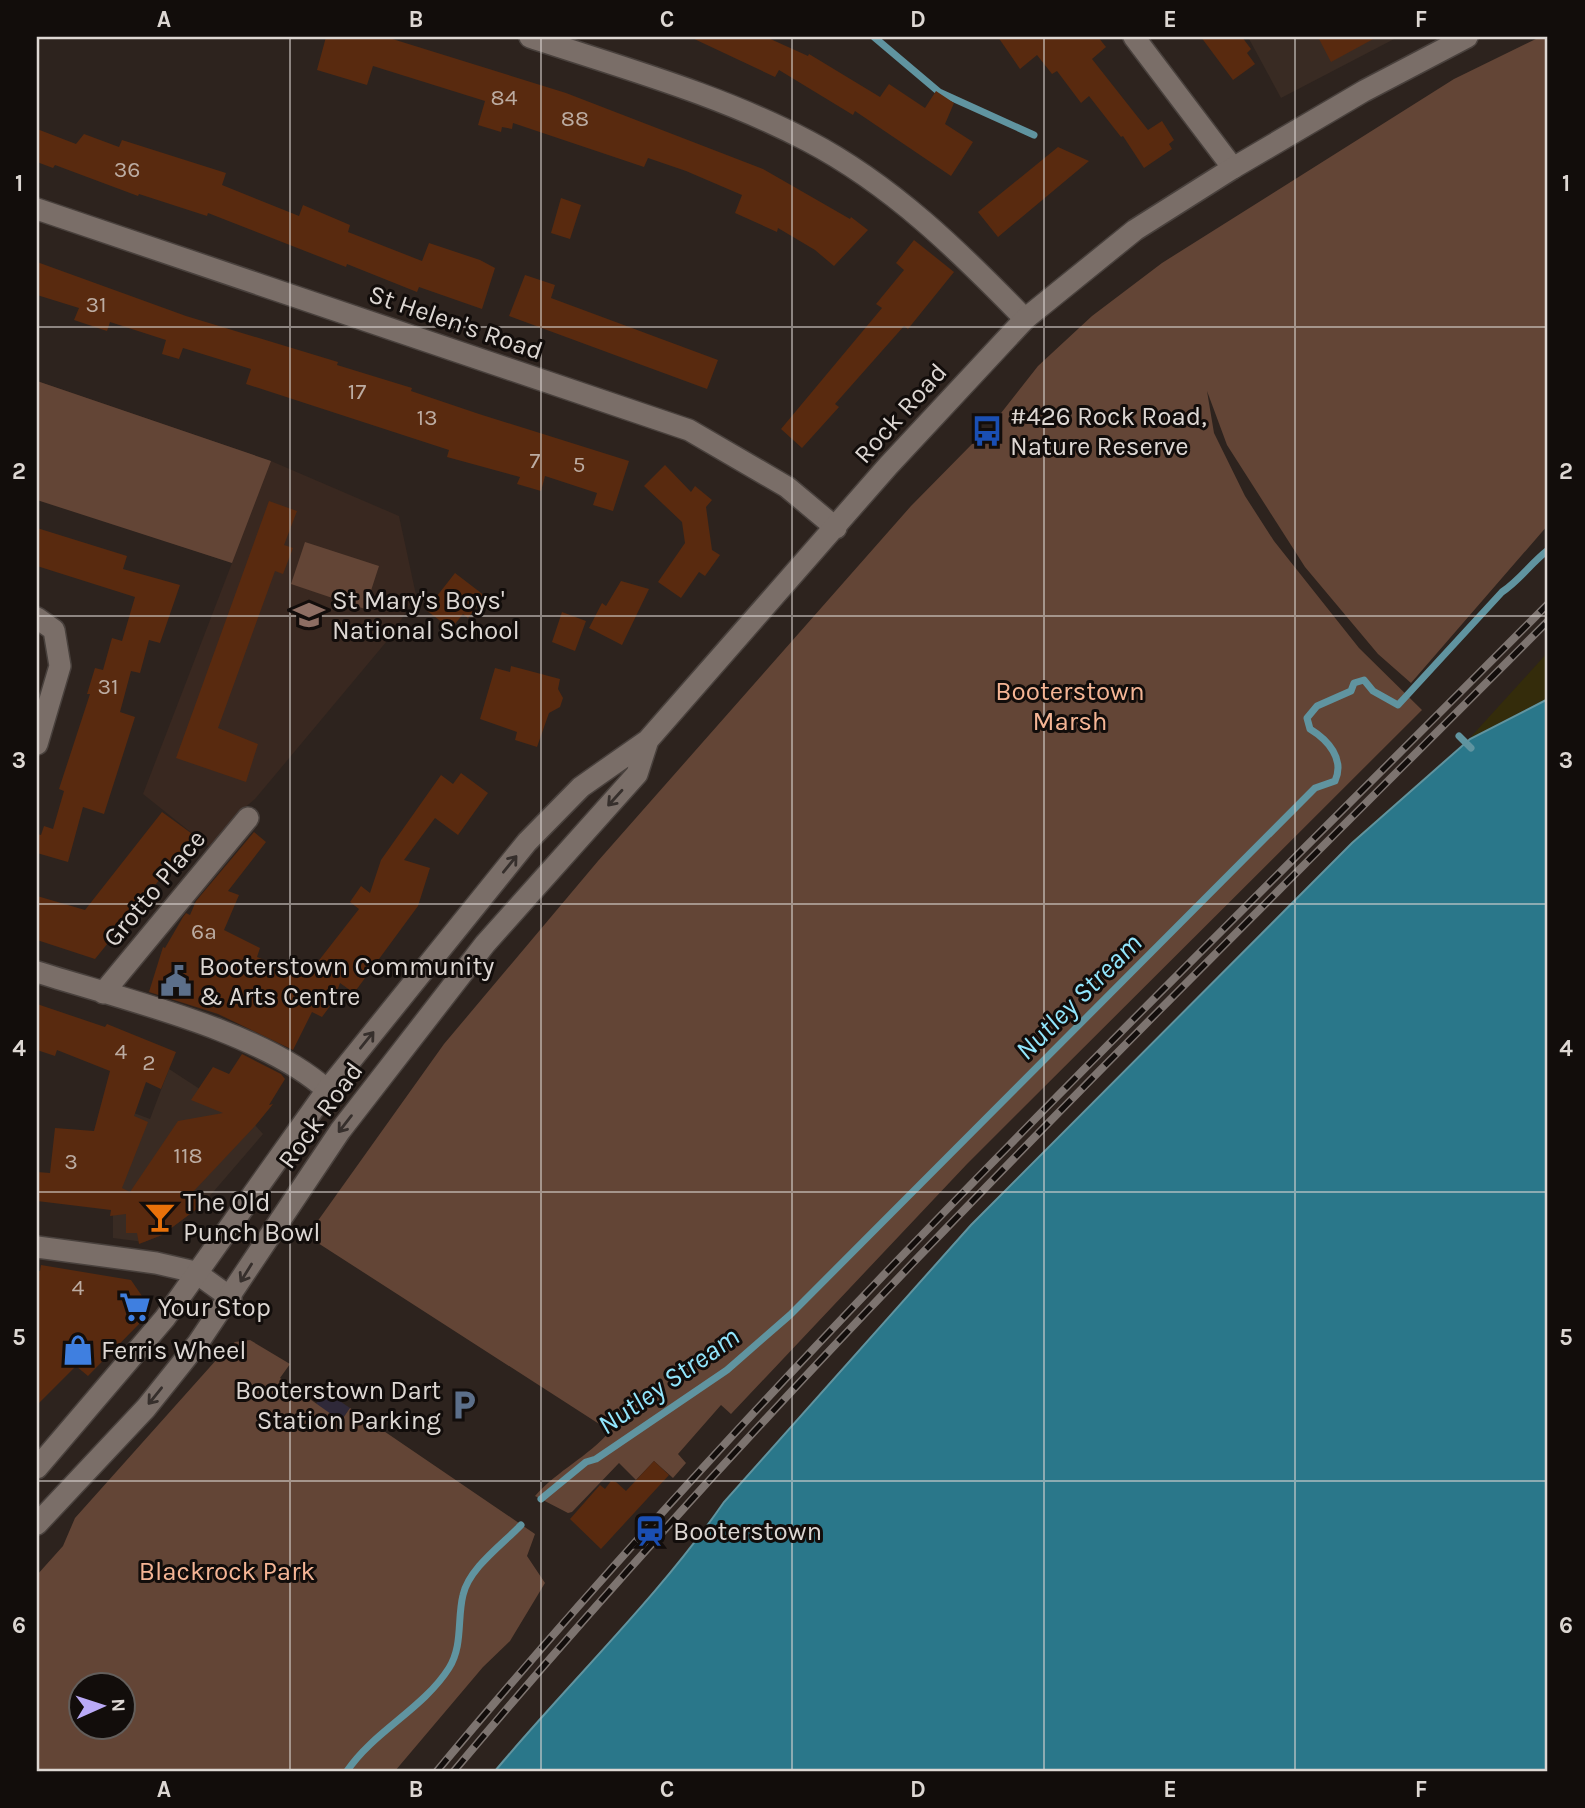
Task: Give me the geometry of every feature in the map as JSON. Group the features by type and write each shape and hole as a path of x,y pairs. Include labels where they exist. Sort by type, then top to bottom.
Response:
{"main road":[{"path":"530,37 732,107 808,140 882,188 951,243 1025,318"},
{"path":"1134,37 1233,168"},
{"name":"Rock Road","path":"37,1468 165,1318 195,1272 327,1090 527,842 581,787 648,740 939,409 1025,318 1135,230 1363,91 1467,37"},
{"name":"St Helen's Road","path":"37,209 689,430 787,487 836,528"},
{"path":"37,618 54,630 60,666 37,744"},
{"name":"Rock Road","path":"37,1524 146,1408 231,1297 340,1131 485,944 637,774 648,740"},
{"name":"Grotto Place","path":"103,993 248,818"},
{"path":"37,972 253,1044 313,1077 327,1090"},
{"path":"37,1247 156,1263 195,1272 231,1297"}],"shaded area":[{"path":"1248,37 1398,37 1281,98"},
{"name":"St Mary's Boys' National School","path":"37,381 271,461 399,516 416,595 392,635 255,799 243,809 213,850 143,794 232,563 37,499"},
{"path":"169,1069 255,1125 263,1134 202,1205 162,1235 144,1242 113,1238 113,1193 134,1113 150,1119"},
{"path":"325,1391 350,1408 341,1421 316,1404"}],"green space":[{"name":"Booterstown Marsh","path":"1540,37 1548,37 1548,525 1411,683 1378,654 1305,567 1227,445 1207,391 1214,433 1245,496 1274,541 1359,648 1422,710 967,1164 731,1414 721,1405 678,1454 686,1463 673,1478 654,1461 636,1480 619,1463 572,1512 568,1513 535,1496 610,1431 307,1236 444,1044 598,861 911,506 976,440 981,442 997,425 994,422 1038,366 1092,316 1162,263 1454,79"},
{"path":"37,381 271,461 232,563 37,500"},
{"path":"305,542 379,566 365,609 291,584"},
{"name":"Blackrock Park","path":"250,1340 290,1364 280,1378 341,1421 350,1408 535,1534 527,1556 545,1583 510,1641 483,1667 395,1771 37,1771 37,1575 63,1546 75,1518 235,1342"}],"sand":[{"path":"1548,652 1548,750 1428,812 1350,843 1468,740"}],"water":[{"path":"1548,699 1548,1771 495,1771 642,1606 724,1502 971,1225 1352,843 1470,739"}],"building":[{"path":"326,37 386,37 566,93 763,169 850,219 851,217 868,230 834,266 815,250 778,228 777,232 735,213 742,195 686,171 648,158 644,167 513,123 512,129 502,127 501,132 478,125 485,101 373,66 367,85 317,70"},
{"path":"690,37 766,37 808,56 809,54 880,97 889,84 925,108 936,91 954,103 945,124 973,142 951,176 855,111 853,115 779,70 775,77"},
{"path":"998,37 1098,37 1106,47 1092,59 1148,130 1162,121 1174,140 1169,144 1172,149 1144,168 1123,136 1121,137 1089,96 1081,103 1057,71 1052,74 1037,55 1020,69"},
{"path":"1201,37 1242,37 1251,49 1247,53 1255,64 1233,80"},
{"path":"1318,37 1377,37 1331,62"},
{"path":"37,129 76,144 84,134 119,147 122,140 226,173 222,185 299,216 303,205 350,225 348,232 422,261 429,243 480,260 495,268 482,309 419,287 417,292 208,213 207,216 139,194 138,196 55,165 53,168 37,162"},
{"path":"1058,147 1089,161 998,237 978,212"},
{"path":"561,198 581,205 570,239 551,233"},
{"path":"914,240 954,272 908,329 904,326 835,404 839,407 802,448 781,429 882,308 876,304 904,270 896,263"},
{"path":"37,262 186,316 338,362 337,365 412,388 411,391 629,461 613,511 593,505 597,493 545,476 541,491 517,484 520,477 447,457 449,450 246,384 251,369 183,348 179,359 162,354 166,340 110,322 107,331 74,320 79,308 37,295"},
{"path":"525,275 555,285 551,298 718,360 707,389 509,316"},
{"path":"665,465 691,492 695,486 712,500 706,507 712,550 720,555 705,576 699,572 681,598 658,582 685,543 682,522 644,486"},
{"path":"269,501 297,511 284,545 293,548 283,574 275,571 218,728 258,744 246,782 176,758"},
{"path":"37,528 127,556 123,569 180,585 160,643 149,640 140,673 131,671 120,712 135,717 104,814 83,807 68,862 37,853 37,834 41,835 44,826 53,829 64,791 59,789 90,694 87,694 95,668 103,670 112,638 122,641 135,597 37,566"},
{"path":"455,573 485,596 468,618 463,614 451,629 426,610"},
{"path":"621,581 649,589 622,645 589,628 602,603 606,606"},
{"path":"562,612 586,621 575,651 552,642"},
{"path":"511,666 560,679 558,689 563,698 560,707 549,713 537,747 515,740 517,732 480,719 495,668 510,672"},
{"path":"461,773 488,793 458,835 435,818 404,860 430,868 418,906 354,993 340,983 333,1002 322,1017 312,1012 293,1050 218,1014 149,992 163,947 165,948 186,913 190,915 196,901 254,832 266,842 228,891 239,895 224,930 260,948 257,957 306,977 359,909 350,902 361,886 370,893 381,860 441,775 453,784"},
{"path":"162,812 195,836 95,959 37,940 37,896 85,910"},
{"path":"37,1004 105,1027 107,1024 176,1052 161,1089 146,1082 134,1116 148,1122 122,1188 130,1192 178,1121 223,1113 191,1100 213,1067 229,1074 242,1054 281,1074 285,1079 269,1105 273,1104 192,1193 202,1205 162,1235 139,1244 137,1233 126,1233 126,1214 110,1216 111,1210 37,1201 37,1172 50,1173 55,1128 94,1131 110,1071 57,1050 55,1056 37,1050"},
{"path":"41,1265 131,1280 144,1299 139,1324 88,1376 76,1366 37,1405 37,1271 40,1271"},
{"path":"654,1461 669,1475 601,1549 570,1519 600,1485 605,1489 611,1481 616,1482 626,1491"}],"waterway":[{"path":"874,37 939,92 1034,135"},
{"name":"Nutley Stream","path":"541,1499 586,1462 596,1459 727,1370 790,1315 1315,788 1335,781 1338,765 1333,751 1310,729 1307,718 1317,706 1351,691 1354,683 1364,680 1373,691 1398,705 1502,592 1548,550"},
{"path":"1459,736 1471,748"},
{"name":"Nutley Stream","path":"347,1771 371,1744 426,1696 449,1668 458,1642 461,1604 466,1585 479,1566 521,1525"}],"railway":[{"path":"437,1771 568,1618 840,1321 1121,1032 1548,604"},
{"path":"454,1771 583,1621 851,1328 1127,1043 1548,621"}],"place":[{"name":"#426 Rock Road, Nature Reserve","path":"987,431"},
{"name":"St Mary's Boys' National School","path":"309,615"},
{"name":"Booterstown Community & Arts Centre","path":"176,981"},
{"name":"The Old Punch Bowl","path":"160,1217"},
{"name":"Your Stop","path":"135,1307"},
{"name":"Ferris Wheel","path":"78,1350"},
{"name":"Booterstown Dart Station Parking","path":"464,1405"},
{"name":"Booterstown","path":"650,1531"}]}
